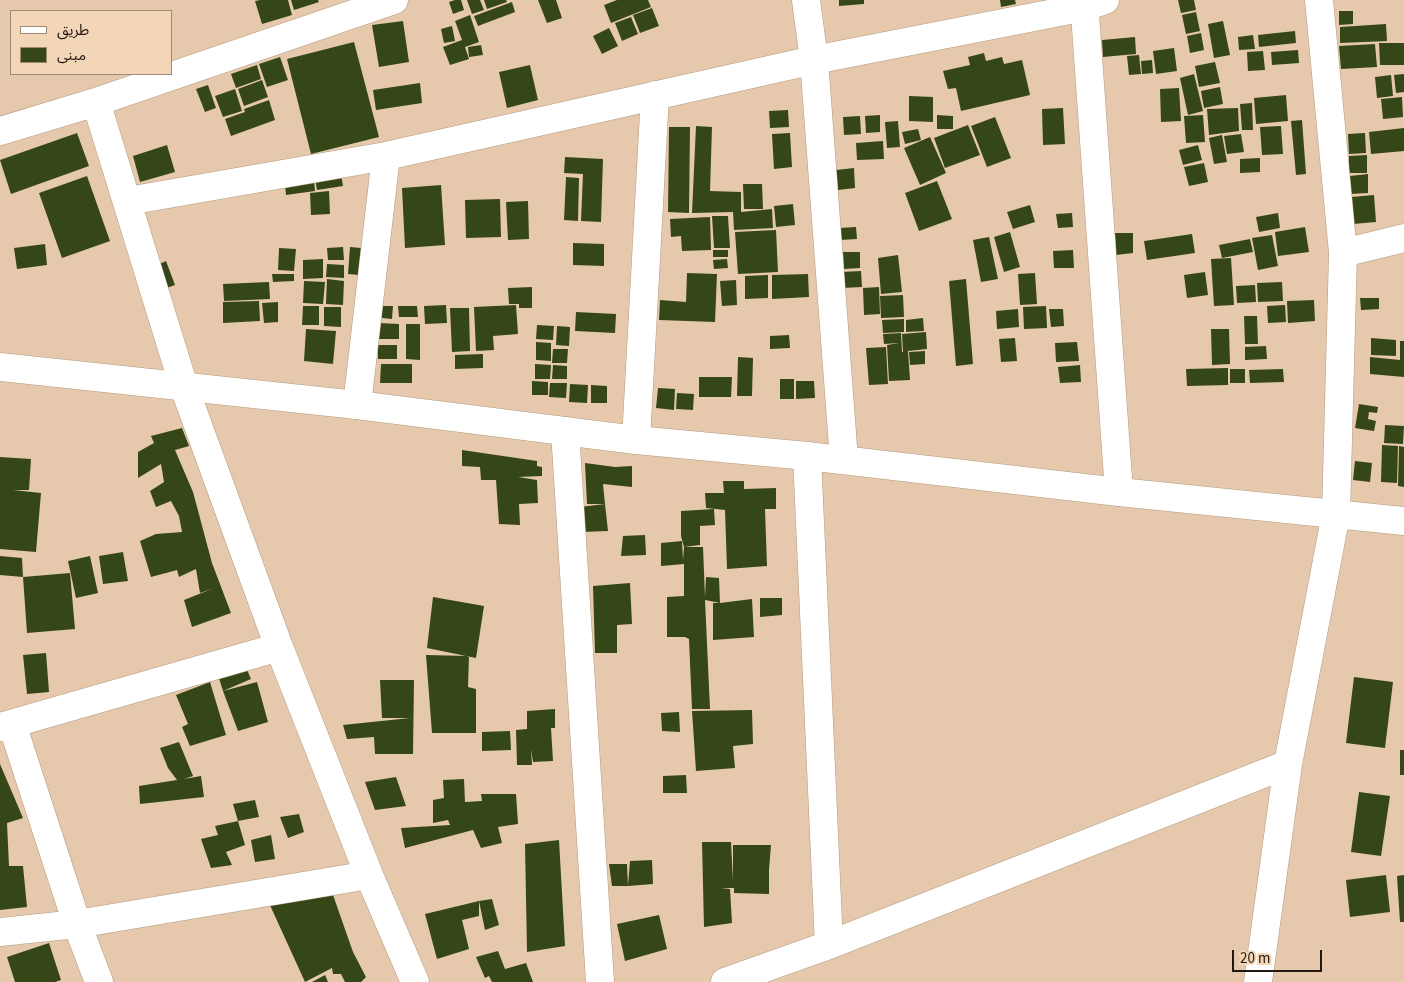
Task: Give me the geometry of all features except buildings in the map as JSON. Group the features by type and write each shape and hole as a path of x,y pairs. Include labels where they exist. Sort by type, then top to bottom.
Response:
{"street":[{"path":"0,131 96,102 394,0"},
{"path":"806,0 814,60 844,460"},
{"path":"1258,982 1288,764 1336,514 1342,253 1319,0"},
{"path":"128,201 386,156 814,60 1091,2 1119,492"},
{"path":"636,440 655,95"},
{"path":"96,102 184,386 279,647 369,875 414,982"},
{"path":"357,405 386,156"},
{"path":"1342,253 1404,238"},
{"path":"0,367 357,405 636,440 807,456 1119,492 1404,521"},
{"path":"565,431 600,982"},
{"path":"807,456 829,945"},
{"path":"99,982 6,725 279,647"},
{"path":"725,982 782,972 829,945 1288,764"},
{"path":"0,932 77,924 369,875"}]}
